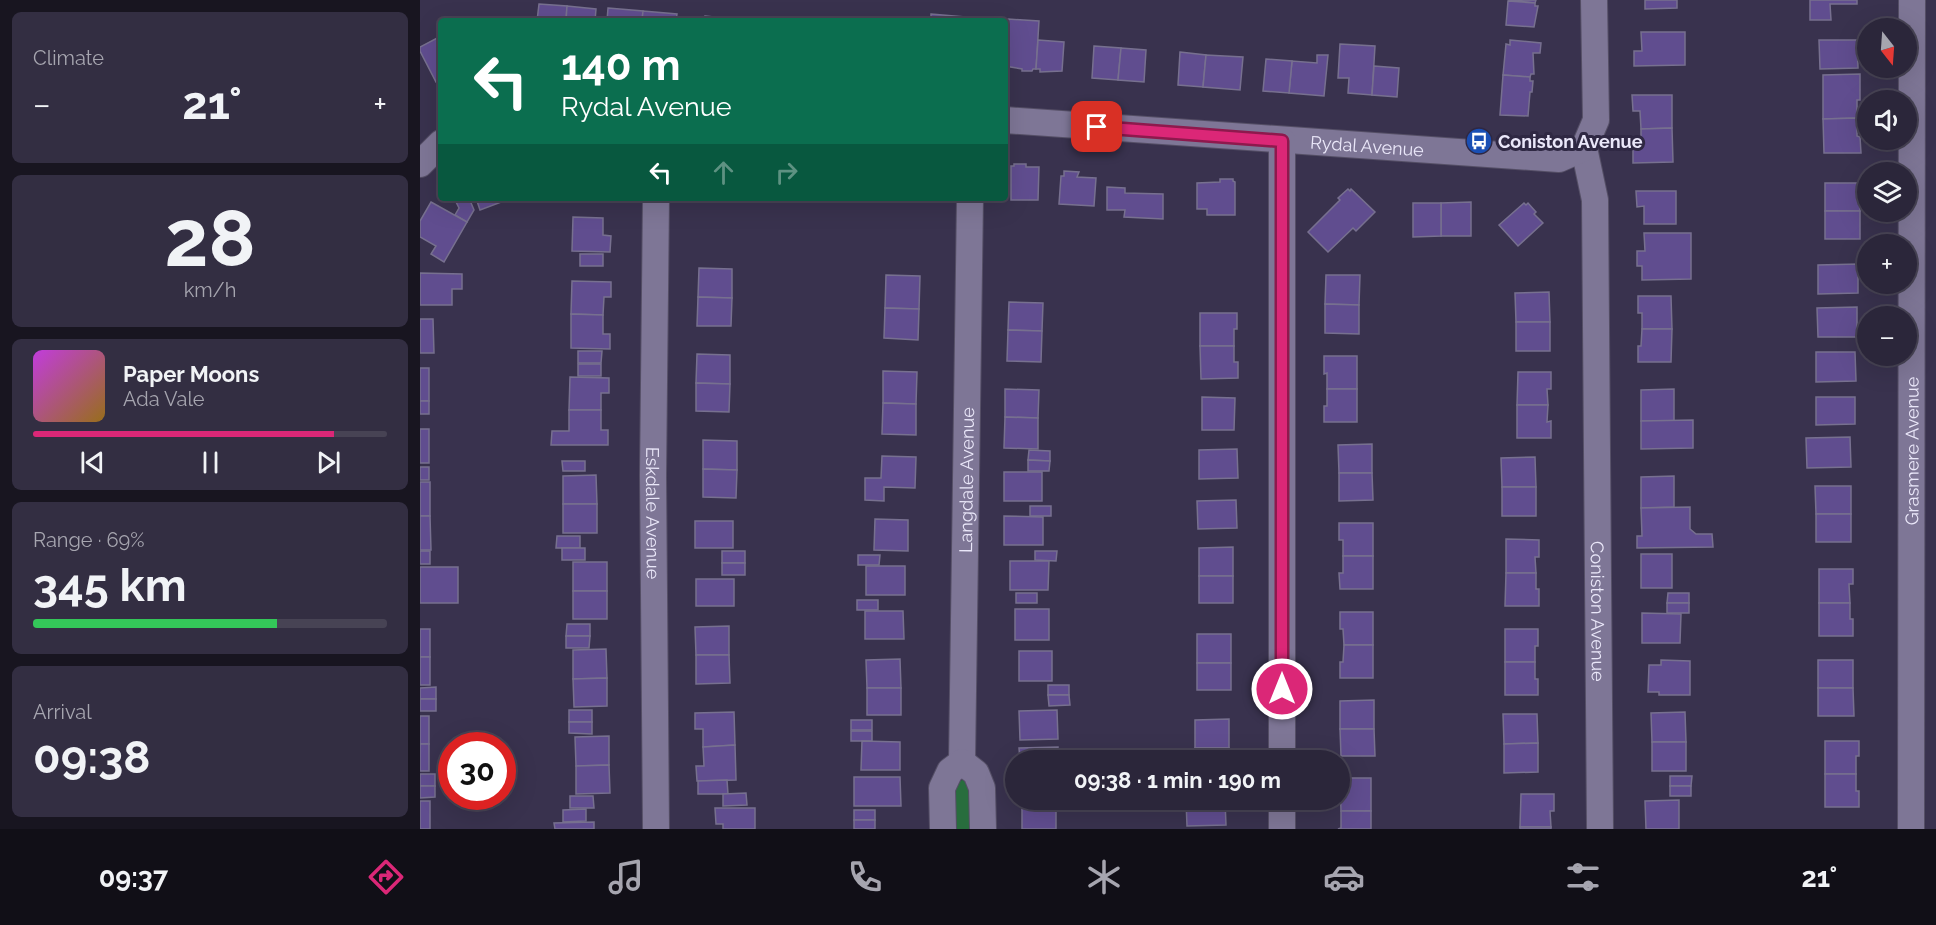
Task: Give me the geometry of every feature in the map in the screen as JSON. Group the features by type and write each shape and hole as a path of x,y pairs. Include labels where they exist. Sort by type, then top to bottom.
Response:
{"street":[{"path":"1584,147 1596,120 1594,0"},
{"name":"Grasmere Avenue","path":"1911,0 1911,829"},
{"name":"Rydal Avenue","path":"1008,120 1559,159 1584,147"},
{"path":"1282,141 1282,750"},
{"path":"420,164 438,146"},
{"name":"Coniston Avenue","path":"1584,147 1595,200 1600,829"},
{"name":"Eskdale Avenue","path":"656,201 653,476 656,829"},
{"name":"Langdale Avenue","path":"962,762 970,201"},
{"path":"943,829 942,788 950,771 962,762 976,773 982,788 983,829"},
{"path":"1282,810 1282,829"}],"green space":[{"path":"962,780 968,781 972,786 973,829 954,829 955,784"}],"building":[{"path":"1508,0 1536,0 1535,3"},
{"path":"1645,0 1677,0 1677,8 1645,9"},
{"path":"1810,0 1857,0 1857,4 1830,4 1831,20 1810,20"},
{"path":"1508,1 1535,3 1535,6 1538,6 1534,27 1506,25"},
{"path":"539,4 567,6 566,18 537,18"},
{"path":"567,6 596,9 595,18 566,18"},
{"path":"608,8 643,11 642,18 607,18"},
{"path":"643,11 677,14 676,18 642,18"},
{"path":"931,14 965,17 965,18 931,18"},
{"path":"1008,19 1039,21 1036,69 1022,71 1022,69 1008,67"},
{"path":"1641,32 1685,32 1685,65 1634,66 1634,51 1642,51"},
{"path":"438,38 438,81 436,82 420,47"},
{"path":"1038,40 1064,42 1062,71 1040,72 1040,69 1036,69"},
{"path":"1510,40 1541,43 1540,53 1533,53 1534,74 1530,77 1503,75 1506,44 1510,45"},
{"path":"1819,40 1857,40 1857,68 1820,69"},
{"path":"1340,44 1375,46 1372,95 1348,93 1349,78 1338,78"},
{"path":"1094,46 1121,48 1118,80 1092,78"},
{"path":"1121,48 1146,50 1144,82 1118,80"},
{"path":"1180,52 1206,55 1203,87 1178,85"},
{"path":"1206,55 1243,57 1240,90 1203,87"},
{"path":"1317,55 1328,55 1324,96 1289,93 1292,61 1317,63"},
{"path":"1266,59 1292,61 1289,93 1263,91"},
{"path":"1374,66 1399,68 1397,97 1372,95"},
{"path":"1857,74 1857,78 1860,78 1860,90 1857,90 1857,118 1823,119 1823,75"},
{"path":"1503,75 1530,77 1530,81 1533,81 1528,116 1500,115"},
{"path":"1632,95 1672,95 1672,128 1641,129 1640,111 1633,111"},
{"path":"1857,118 1857,150 1861,150 1861,153 1824,153 1823,119"},
{"path":"1672,128 1673,162 1633,163 1633,147 1641,147 1641,129"},
{"path":"1014,164 1039,167 1038,200 1011,200 1011,166"},
{"path":"1064,171 1079,172 1077,177 1096,178 1094,206 1059,204 1061,176 1064,176"},
{"path":"1220,179 1233,179 1235,182 1235,215 1207,215 1207,209 1197,209 1197,183 1220,182"},
{"path":"1825,183 1857,183 1857,211 1825,211"},
{"path":"1107,187 1125,188 1125,193 1163,194 1163,219 1124,217 1125,210 1107,210"},
{"path":"1348,189 1350,191 1351,189 1375,212 1356,231 1353,228 1328,252 1308,232"},
{"path":"1636,191 1676,191 1676,224 1644,224 1644,206 1637,207"},
{"path":"456,201 470,201 474,210 467,222 455,215 459,208"},
{"path":"477,201 504,201 480,210"},
{"path":"431,202 467,222 444,262 431,254 436,246 420,237 420,221"},
{"path":"1471,202 1471,236 1441,236 1441,203"},
{"path":"1413,203 1441,203 1441,236 1413,237"},
{"path":"1524,203 1526,205 1528,203 1543,223 1518,246 1499,225"},
{"path":"1825,211 1857,211 1860,234 1857,234 1857,239 1825,239"},
{"path":"573,217 603,218 603,235 611,236 610,252 572,251"},
{"path":"1644,233 1691,233 1691,279 1642,280 1642,266 1637,266 1637,251 1645,251"},
{"path":"580,254 603,254 603,266 580,266"},
{"path":"1857,264 1857,293 1818,294 1818,265"},
{"path":"699,268 732,269 732,298 698,297"},
{"path":"420,273 462,274 462,289 452,289 452,305 420,305"},
{"path":"886,275 920,276 919,309 885,308"},
{"path":"1326,275 1360,275 1359,305 1325,304"},
{"path":"572,281 611,282 611,297 604,297 603,315 571,314"},
{"path":"1549,292 1550,322 1516,322 1515,293"},
{"path":"1638,296 1671,296 1672,329 1642,329 1642,313 1638,313"},
{"path":"698,297 732,298 731,326 697,326"},
{"path":"1009,302 1043,303 1042,331 1008,330"},
{"path":"1325,304 1359,305 1359,334 1325,333"},
{"path":"1857,307 1857,337 1818,337 1817,308"},
{"path":"885,308 919,309 918,340 884,338"},
{"path":"1200,313 1237,313 1234,346 1200,346"},
{"path":"571,314 603,315 603,334 610,334 610,349 571,348"},
{"path":"420,319 433,319 434,353 420,353"},
{"path":"1516,322 1550,322 1550,351 1516,351"},
{"path":"1642,329 1672,329 1671,362 1638,362 1638,346 1641,346"},
{"path":"1008,330 1042,331 1041,362 1007,361"},
{"path":"1200,346 1234,346 1234,362 1238,362 1238,378 1201,379"},
{"path":"578,351 602,351 601,363 578,363"},
{"path":"1816,352 1855,352 1856,381 1816,382"},
{"path":"697,354 730,355 730,384 696,383"},
{"path":"1324,356 1357,356 1357,389 1327,389"},
{"path":"578,364 601,364 601,376 578,376"},
{"path":"420,368 429,368 429,401 420,401"},
{"path":"883,371 917,372 916,404 883,403"},
{"path":"1518,372 1551,372 1551,389 1547,389 1548,405 1517,405"},
{"path":"570,377 609,378 609,393 601,393 601,410 569,410"},
{"path":"696,383 730,384 729,412 696,411"},
{"path":"1005,389 1039,390 1038,418 1005,417"},
{"path":"1327,389 1357,389 1357,422 1324,422"},
{"path":"1674,389 1674,421 1641,421 1641,390"},
{"path":"1202,397 1235,398 1234,430 1202,430"},
{"path":"1816,397 1855,397 1855,424 1816,425"},
{"path":"420,401 429,401 429,414 420,414"},
{"path":"883,403 916,404 916,435 882,434"},
{"path":"1517,405 1548,405 1547,422 1551,421 1551,438 1517,438"},
{"path":"569,410 601,410 601,430 608,430 608,445 551,445 552,431 569,431"},
{"path":"1005,417 1038,418 1038,449 1004,448"},
{"path":"1693,420 1693,448 1641,449 1641,421"},
{"path":"420,429 429,429 429,463 420,463"},
{"path":"1850,437 1851,467 1807,468 1806,438"},
{"path":"703,440 737,441 737,470 703,469"},
{"path":"1372,444 1372,473 1339,473 1338,445"},
{"path":"1237,449 1238,478 1199,479 1199,450"},
{"path":"1029,450 1050,451 1050,461 1028,460"},
{"path":"882,456 916,457 915,488 884,487 884,501 865,500 865,478 881,478"},
{"path":"1535,457 1536,487 1502,487 1501,458"},
{"path":"1028,460 1050,461 1049,471 1028,471"},
{"path":"562,461 585,461 585,471 563,471"},
{"path":"420,467 429,467 429,480 420,480"},
{"path":"703,469 737,470 736,498 703,497"},
{"path":"1004,472 1042,472 1042,501 1004,501"},
{"path":"1339,473 1372,473 1373,500 1339,501"},
{"path":"596,475 597,504 563,504 563,476"},
{"path":"1674,476 1674,507 1641,508 1641,477"},
{"path":"420,482 430,482 430,516 420,516"},
{"path":"1815,486 1851,486 1851,514 1816,514"},
{"path":"1502,487 1536,487 1536,516 1502,516"},
{"path":"1236,500 1237,528 1198,529 1197,501"},
{"path":"563,504 597,504 597,533 563,533"},
{"path":"1030,506 1051,506 1051,516 1030,516"},
{"path":"1690,507 1690,529 1696,534 1712,534 1713,547 1637,548 1637,536 1642,536 1641,508"},
{"path":"1816,514 1851,514 1851,542 1816,542"},
{"path":"420,516 430,516 431,550 420,550"},
{"path":"1004,516 1043,517 1043,545 1004,545"},
{"path":"875,519 908,520 908,551 874,550"},
{"path":"695,521 733,521 733,548 695,548"},
{"path":"1339,523 1373,523 1373,556 1343,556 1343,540 1339,540"},
{"path":"557,536 580,536 580,548 556,548"},
{"path":"1506,539 1539,540 1539,557 1535,557 1536,573 1506,573"},
{"path":"1233,547 1233,576 1199,576 1199,548"},
{"path":"562,548 585,548 585,560 562,560"},
{"path":"420,551 430,551 430,564 420,564"},
{"path":"722,551 745,551 745,563 722,563"},
{"path":"1035,551 1057,551 1056,561 1035,560"},
{"path":"1641,554 1672,554 1672,588 1641,588"},
{"path":"858,555 880,555 879,565 858,565"},
{"path":"1343,556 1373,556 1373,589 1340,589 1339,573 1343,573"},
{"path":"1010,561 1049,561 1048,590 1010,590"},
{"path":"573,562 607,562 607,591 573,591"},
{"path":"722,563 745,563 745,575 722,575"},
{"path":"866,566 905,566 905,595 866,595"},
{"path":"420,567 458,567 458,603 420,603"},
{"path":"1819,569 1853,569 1853,584 1849,584 1850,603 1819,603"},
{"path":"1506,573 1536,573 1539,606 1505,606"},
{"path":"1199,576 1233,576 1233,603 1199,603"},
{"path":"696,579 734,579 734,606 696,606"},
{"path":"573,591 607,591 607,619 573,619"},
{"path":"1016,593 1037,593 1037,603 1016,603"},
{"path":"1668,593 1689,593 1689,603 1667,603"},
{"path":"857,600 878,600 878,610 857,610"},
{"path":"1667,603 1689,603 1689,613 1667,613"},
{"path":"1819,603 1850,603 1853,636 1819,636"},
{"path":"1015,609 1049,609 1049,640 1015,640"},
{"path":"865,611 903,611 904,639 865,639"},
{"path":"1340,612 1373,612 1373,645 1344,645 1343,629 1340,629"},
{"path":"1642,613 1681,614 1680,643 1642,643"},
{"path":"567,624 590,624 590,636 566,636"},
{"path":"729,626 729,655 696,655 695,627"},
{"path":"420,629 430,629 430,657 420,657"},
{"path":"1505,629 1538,629 1535,662 1505,662"},
{"path":"1197,634 1231,634 1231,663 1197,663"},
{"path":"566,636 590,636 589,648 566,648"},
{"path":"1344,645 1373,645 1373,678 1340,678 1340,662 1343,662"},
{"path":"606,649 607,678 573,679 573,650"},
{"path":"1019,651 1052,651 1052,681 1019,681"},
{"path":"696,655 729,655 730,683 696,684"},
{"path":"420,657 430,657 430,685 420,685"},
{"path":"900,659 901,688 867,688 866,660"},
{"path":"1661,660 1690,661 1690,695 1659,695 1659,692 1648,692 1649,665 1661,665"},
{"path":"1818,660 1853,660 1853,688 1818,688"},
{"path":"1505,662 1535,662 1538,695 1505,695"},
{"path":"1197,663 1231,663 1231,690 1197,690"},
{"path":"607,678 607,706 574,707 573,679"},
{"path":"1048,685 1069,685 1069,695 1048,695"},
{"path":"436,687 436,699 420,699 420,688"},
{"path":"867,688 901,688 901,715 867,715"},
{"path":"1818,688 1853,688 1854,716 1818,716"},
{"path":"1048,695 1069,695 1070,705 1049,706"},
{"path":"420,699 436,699 436,711 420,711"},
{"path":"1374,700 1374,729 1340,729 1340,701"},
{"path":"569,710 592,710 592,722 569,722"},
{"path":"1057,710 1058,739 1020,740 1019,711"},
{"path":"734,712 735,745 703,747 703,729 695,729 695,713"},
{"path":"1685,712 1686,742 1652,742 1651,713"},
{"path":"1503,714 1537,714 1538,743 1504,744"},
{"path":"420,716 429,716 429,744 420,744"},
{"path":"1229,719 1229,748 1195,748 1195,720"},
{"path":"851,720 872,720 872,730 851,730"},
{"path":"569,722 592,722 592,734 569,733"},
{"path":"1340,729 1374,729 1375,756 1350,756 1350,750 1341,750"},
{"path":"851,731 872,731 872,741 851,741"},
{"path":"609,736 609,765 576,766 575,737"},
{"path":"862,741 900,742 900,770 861,770"},
{"path":"1825,741 1859,741 1856,774 1825,774"},
{"path":"1652,742 1686,742 1686,771 1652,771"},
{"path":"1538,743 1538,772 1504,773 1504,744"},
{"path":"420,744 429,744 429,771 420,771"},
{"path":"735,745 736,780 697,781 696,766 704,766 703,747"},
{"path":"1058,747 1058,750 1019,750 1019,748"},
{"path":"1195,748 1229,748 1229,750 1195,750"},
{"path":"609,765 610,793 576,794 576,766"},
{"path":"420,774 435,774 435,786 420,786"},
{"path":"1825,774 1856,774 1859,807 1825,807"},
{"path":"1670,776 1692,776 1691,786 1670,786"},
{"path":"854,777 900,777 901,806 854,806"},
{"path":"1350,778 1371,778 1371,811 1341,811 1350,810"},
{"path":"727,780 728,794 698,794 698,781"},
{"path":"420,786 435,786 435,797 420,798"},
{"path":"1670,786 1691,786 1691,796 1670,796"},
{"path":"746,793 747,805 723,806 723,794"},
{"path":"1521,794 1554,794 1554,811 1550,811 1551,827 1520,827"},
{"path":"570,796 593,796 594,808 570,808"},
{"path":"1679,800 1679,829 1646,829 1645,801"},
{"path":"420,801 430,801 430,829 420,829"},
{"path":"715,808 755,808 755,829 723,829 723,824 716,824"},
{"path":"586,809 586,821 563,822 563,810"},
{"path":"854,810 875,810 875,820 854,820"},
{"path":"1022,810 1056,810 1056,829 1022,829"},
{"path":"1186,810 1225,810 1226,825 1187,826"},
{"path":"1341,811 1371,811 1371,829 1338,829 1341,828"},
{"path":"854,820 875,820 875,829 854,829"},
{"path":"594,822 594,829 555,829 554,823"},
{"path":"1520,827 1551,827 1551,829 1520,829"}],"place":[{"name":"Coniston Avenue","path":"1479,141"}],"route":[{"path":"1097,127 1282,141 1282,689"}]}
